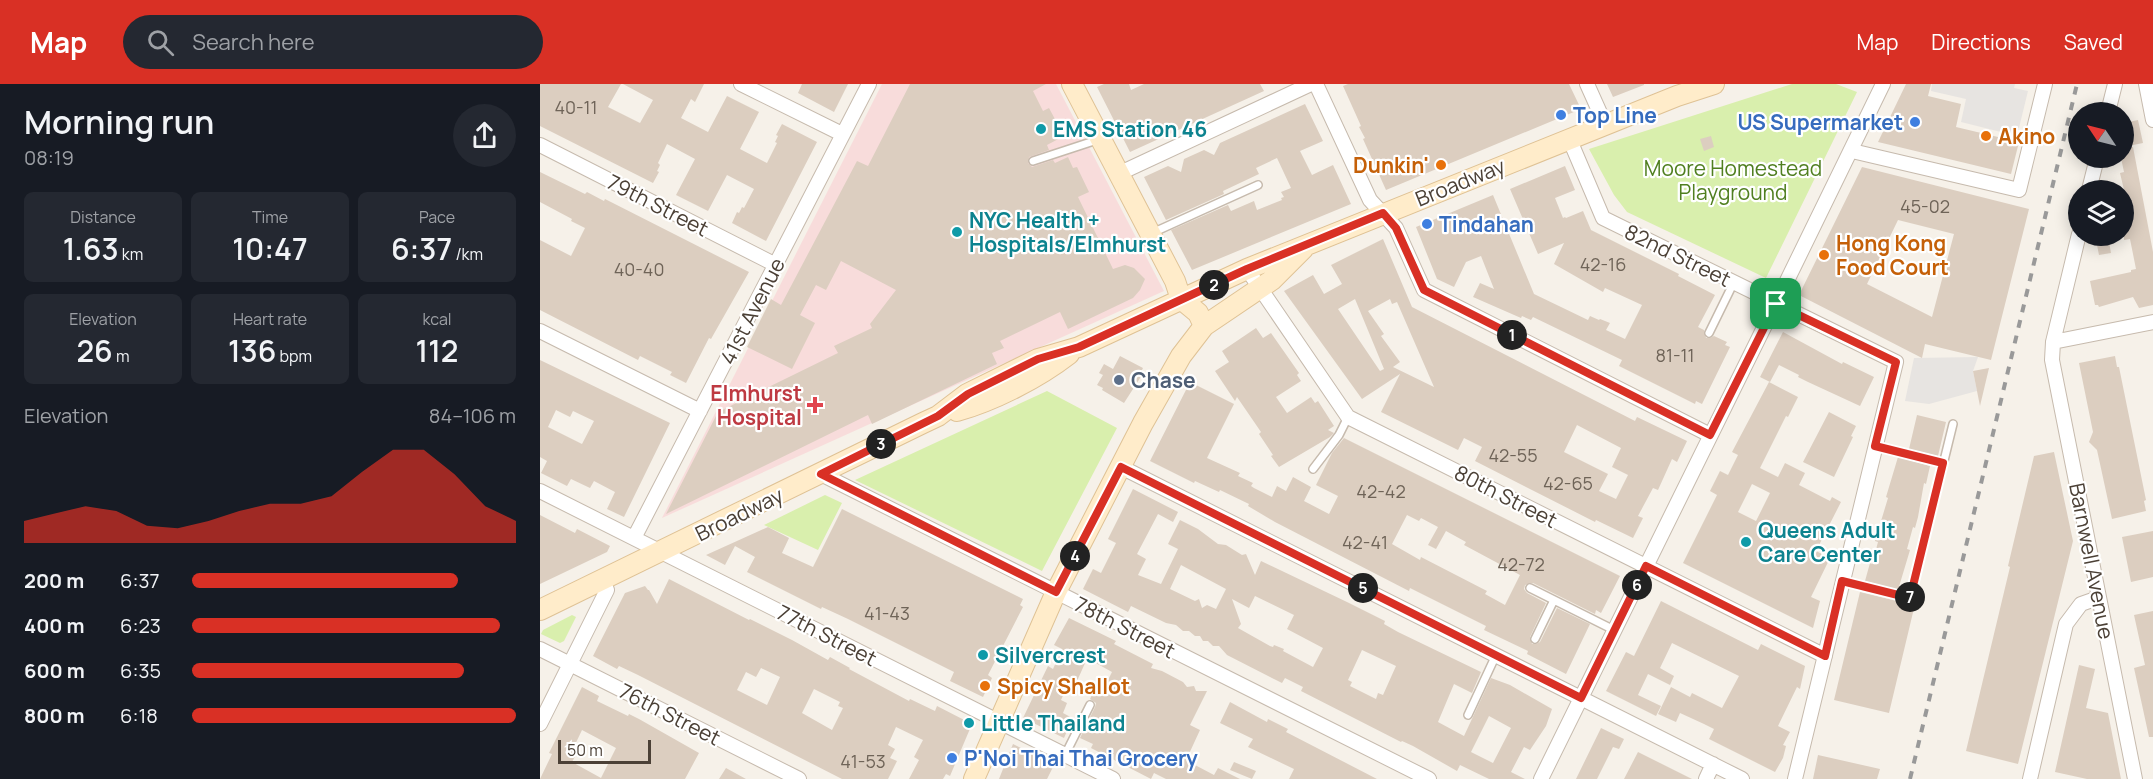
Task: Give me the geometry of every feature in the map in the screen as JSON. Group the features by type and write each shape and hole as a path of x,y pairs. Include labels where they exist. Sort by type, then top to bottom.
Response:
{"main road":[{"path":"1072,84 1174,281 1181,299 1198,312 1204,326"},
{"name":"Broadway","path":"540,610 938,416 968,394 1038,359 1079,347 1247,269 1383,213 1569,138 1714,84"},
{"path":"974,779 1056,592 1181,356 1204,326 1286,268 1307,245"}],"street":[{"path":"741,84 842,135"},
{"name":"41st Avenue","path":"634,538 869,84"},
{"path":"1118,174 1314,84 1370,200 1396,228 1424,290 1710,435"},
{"path":"1587,84 1605,124"},
{"path":"1540,779 1776,304 1882,84"},
{"path":"1851,151 2019,190 2044,84"},
{"path":"2110,102 2115,84"},
{"path":"2145,84 2153,120"},
{"name":"82nd Street","path":"1569,138 1603,218 1896,362 1875,446"},
{"name":"79th Street","path":"540,145 776,265"},
{"name":"Barnwell Avenue","path":"2076,246 2053,342 2052,360 2135,779"},
{"name":"80th Street","path":"1247,269 1348,417 1825,656"},
{"path":"2053,342 2153,322"},
{"path":"540,331 700,411"},
{"path":"1795,779 1875,446"},
{"path":"1121,467 1742,779"},
{"name":"78th Street","path":"821,474 1429,779"},
{"name":"77th Street","path":"540,491 1113,779"},
{"path":"540,724 608,590 603,579"},
{"path":"2030,779 2066,624 2081,604 2098,598"},
{"name":"76th Street","path":"540,649 799,779"},
{"path":"1706,779 1713,764"}],"lane":[{"path":"1032,161 1100,139"},
{"path":"1150,234 1258,185"},
{"path":"1709,333 1734,282"},
{"path":"1313,469 1339,435 1348,417"},
{"path":"1842,581 1910,598 1953,424"},
{"path":"1875,446 1943,463"},
{"path":"1530,588 1614,630"},
{"path":"1535,639 1554,600"},
{"path":"1468,715 1496,655"},
{"path":"1065,755 1090,705"}],"shaded area":[{"name":"Elmhurst Hospital","path":"882,84 1056,84 1164,291 662,518"},
{"path":"1932,84 2015,84 2014,88 2028,91 2017,136 1961,122 1966,99 1931,91"},
{"path":"1978,357 1973,371 1977,391 1929,404 1905,401 1914,358"}],"green space":[{"name":"Moore Homestead Playground","path":"1792,84 1836,84 1857,92 1766,278 1627,212 1614,195 1589,149"},
{"path":"1047,391 1117,428 1042,571 855,480"},
{"path":"825,495 842,503 818,550 764,525"},
{"path":"572,615 576,617 564,641 560,643 541,634 543,630"}],"building":[{"path":"540,84 621,84 608,107 640,123 653,100 623,84 704,84 695,102 691,99 681,118 708,132 727,96 759,112 740,149 767,163 777,143 775,142 778,136 776,135 782,124 817,142 766,241 732,223 737,212 739,213 742,207 744,208 754,189 727,175 708,211 676,195 695,159 667,144 658,163 660,165 657,171 659,172 653,183 540,126"},
{"path":"802,84 848,84 834,112 798,93"},
{"name":"Elmhurst Hospital","path":"910,84 1046,84 1033,91 1043,111 1049,108 1064,136 1047,145 1049,150 1029,157 1028,163 1032,167 1053,160 1055,163 1068,157 1073,168 1077,167 1089,192 1078,197 1113,269 1125,265 1134,268 1145,279 1140,290 1133,298 1068,329 1060,312 1000,341 1004,348 992,353 997,364 872,424 868,415 666,514 718,412 838,353 834,346 872,328 870,324 896,290 841,261 826,290 816,285 800,315 815,323 792,369 747,347 771,299 781,305 857,161 868,166"},
{"path":"1104,84 1129,84 1131,90 1144,84 1260,84 1264,91 1130,152 1097,87"},
{"path":"1348,84 1569,84 1581,109 1386,190 1343,86"},
{"path":"1607,84 1644,84 1644,85 1613,97"},
{"path":"1906,84 1931,84 1928,96 1961,104 1956,127 2019,142 2011,174 1878,142"},
{"path":"1305,104 1323,141 1300,151 1312,175 1333,165 1351,204 1192,270 1171,230 1228,205 1231,211 1254,201 1257,210 1282,200 1281,198 1284,197 1281,192 1291,188 1277,158 1256,168 1259,174 1223,191 1224,194 1166,220 1144,177 1168,166 1181,172 1184,159 1204,150 1214,155 1220,143"},
{"path":"2138,120 2143,143 2134,145 2134,121"},
{"path":"1711,136 1714,147 1704,151 1700,139"},
{"path":"2134,152 2153,252 2153,305 2139,308 2133,297 2099,307 2095,305 2090,281 2136,269 2131,246 2134,246 2134,180 2122,180 2120,173 2124,172 2123,168 2134,168"},
{"path":"1565,166 1575,190 1555,198 1563,218 1583,211 1591,230 1679,274 1678,276 1715,295 1698,327 1704,330 1706,338 1714,336 1727,342 1725,345 1730,347 1702,404 1696,401 1695,404 1619,366 1622,360 1533,317 1531,320 1522,316 1521,318 1473,297 1480,283 1494,289 1481,256 1466,262 1454,287 1437,279 1416,227 1493,195 1534,294 1588,320 1590,316 1610,323 1606,330 1625,339 1642,305 1605,288 1603,292 1554,264 1564,243 1538,254 1510,189"},
{"path":"1862,167 2029,209 1991,360 1925,344 1922,358 1799,295","holes":["1898,220 1954,234 1932,317 1867,284"]},
{"path":"540,172 585,194 587,192 604,201 605,199 749,272 711,339 709,338 686,383 670,375 672,372 640,356 638,360 540,310 540,240 571,256 585,228 540,202"},
{"path":"1383,239 1412,307 1635,421 1637,417 1687,441 1677,462 1672,459 1658,490 1653,488 1638,516 1643,518 1633,538 1596,520 1595,522 1475,461 1482,447 1464,438 1458,450 1381,412 1400,374 1362,399 1284,291 1313,275 1324,294 1342,284 1331,265","holes":["1355,299 1384,369 1380,371 1338,309","1390,299 1392,304 1397,302 1434,387 1393,367 1400,362 1381,336 1384,334 1368,311","1577,425 1621,448 1612,467 1628,475 1616,499 1599,491 1608,474 1564,452"]},
{"path":"2097,246 2110,246 2111,253 2099,255"},
{"path":"1256,328 1263,338 1271,333 1299,373 1297,375 1301,381 1276,397 1287,413 1311,397 1315,403 1318,401 1334,426 1328,430 1334,433 1330,437 1279,467 1259,434 1261,432 1237,397 1235,401 1215,371 1229,362 1222,351"},
{"path":"1783,332 1842,364 1843,362 1874,377 1860,406 1798,377 1799,375 1779,365 1770,382 1760,377"},
{"name":"Chase","path":"1120,356 1143,368 1140,374 1142,375 1124,403 1097,385 1103,375 1099,373 1104,364 1113,369"},
{"path":"2115,356 2146,500 2144,501 2146,511 2112,519 2097,450 2089,442 2093,432 2079,363"},
{"path":"540,360 670,423 624,517 607,509 615,492 594,481 590,488 571,479 567,486 541,473 547,461 540,457","holes":["556,410 570,417 573,411 594,421 582,444 548,427"]},
{"path":"1989,368 1980,406 1973,371"},
{"path":"1190,382 1234,404 1207,458 1240,473 1238,476 1253,483 1251,486 1272,497 1277,486 1286,491 1293,477 1311,487 1304,501 1329,514 1338,496 1316,485 1332,453 1344,438 1620,576 1601,613 1596,610 1595,614 1533,583 1525,585 1524,589 1527,593 1546,603 1530,637 1532,644 1540,642 1557,608 1590,624 1566,674 1527,654 1528,651 1484,630 1486,626 1410,588 1409,591 1275,522 1248,506 1249,504 1220,490 1219,492 1195,481 1194,483 1150,461","holes":["1407,515 1419,521 1421,518 1438,527 1428,545 1436,549 1446,531 1466,542 1464,545 1520,575 1505,605 1485,594 1487,591 1421,557 1420,560 1392,544"]},
{"name":"Queens Adult Care Center","path":"1769,382 1798,397 1760,468 1778,477 1785,463 1805,473 1799,485 1830,501 1832,497 1841,502 1816,551 1830,558 1811,597 1820,601 1813,628 1683,563 1717,495 1710,491 1720,471 1728,475 1738,455 1732,452","holes":["1752,484 1770,493 1756,521 1738,512"]},
{"path":"1829,412 1856,426 1834,477 1803,462"},
{"path":"1917,415 1946,422 1938,456 1909,449"},
{"path":"2054,452 2073,541 2018,764 1966,751 2034,456"},
{"path":"1898,457 1930,466 1898,590 1865,581 1878,542 1875,541"},
{"path":"1133,489 1178,512 1173,522 1158,514 1137,554 1146,559 1138,575 1161,584 1178,549 1168,544 1180,520 1198,529 1218,544 1226,545 1242,555 1246,554 1255,575 1261,561 1385,621 1384,624 1398,632 1481,672 1472,693 1454,684 1438,722 1464,736 1491,678 1510,685 1552,709 1546,726 1530,750 1524,747 1511,772 1525,779 1489,779 1460,765 1457,771 1413,746 1301,691 1303,687 1285,678 1282,683 1227,655 1219,646 1203,641 1200,636 1183,631 1176,625 1166,623 1131,606 1128,612 1083,589 1093,569 1101,573 1116,543 1108,539","holes":["1181,565 1226,589 1216,609 1207,605 1202,608 1199,599 1195,601 1170,589","1255,596 1294,615 1287,629 1323,648 1313,667 1283,651 1284,649 1274,645 1270,646 1238,628 1241,624 1232,599 1249,608","1362,650 1396,666 1383,695 1378,693 1376,699 1350,686 1352,682 1348,680","1489,716 1511,728 1493,763 1471,752"]},
{"path":"842,509 1023,599 1020,605 1023,607 988,675 992,678 983,697 950,681 954,672 747,572 755,557 735,546 725,565 706,555 768,527 789,538 782,553 813,567"},
{"path":"540,515 575,533 577,529 610,546 607,552 540,584"},
{"path":"2153,531 2153,577 2131,582 2122,537"},
{"path":"669,579 828,660 830,657 909,701 910,699 935,711 937,706 972,724 950,776 946,774 943,779 909,779 919,760 914,757 923,740 896,727 888,745 895,749 890,758 897,761 888,779 842,779 638,675 619,666 617,669 593,656 625,593 645,586 657,604","holes":["761,668 780,677 767,705 737,690 746,672 756,677","814,689 840,702 838,706 843,708 832,730 802,713"]},
{"path":"1860,592 1915,604 1889,713 1834,700"},
{"path":"1661,601 1758,650 1761,644 1805,666 1800,689 1797,687 1778,726 1790,732 1783,745 1786,746 1783,758 1775,772 1709,739 1714,729 1704,724 1680,713 1676,722 1658,714 1671,687 1690,697 1692,693 1722,708 1739,676 1672,643 1660,668 1674,676 1670,685 1648,674 1638,695 1661,706 1656,716 1606,691 1626,652 1634,656"},
{"path":"2153,611 2153,737 2149,737 2134,668 2145,665 2134,615"},
{"path":"1069,618 1116,641 1114,644 1153,664 1151,668 1183,682 1187,687 1194,686 1196,691 1207,691 1190,725 1200,730 1188,756 1197,761 1195,765 1214,775 1218,768 1240,779 1166,779 1154,773 1151,779 1091,748 1093,744 1080,738 1095,707 1096,703 1090,699 1094,691 1101,694 1112,672 1094,662 1093,664 1086,661 1077,681 1071,678 1061,700 1067,703 1063,713 1076,720 1070,733 1067,731 1064,738 1023,718 1048,666 1053,669 1062,649 1054,645"},
{"path":"2079,665 2095,669 2086,708 2108,713 2121,779 2087,779 2055,772"},
{"path":"582,687 599,696 597,701 639,719 699,753 685,779 540,779 552,754 549,753","holes":["582,730 616,748 601,778 572,762 577,753 572,751"]},
{"path":"1230,702 1267,722 1268,719 1288,729 1286,732 1377,779 1289,779 1294,769 1248,747 1253,739 1220,723"},
{"path":"1601,728 1624,739 1619,749 1613,747 1597,779 1576,779"},
{"path":"1013,744 1054,765 1047,779 999,779"},
{"path":"1638,752 1692,779 1624,779"},
{"path":"1818,755 1880,769 1877,779 1813,779"},
{"path":"1234,762 1256,771 1252,779 1230,770"},
{"path":"726,768 746,779 719,779"}],"railway":[{"path":"1910,779 2077,84"}],"place":[{"name":"Top Line","path":"1561,115"},
{"name":"US Supermarket","path":"1915,122"},
{"name":"EMS Station 46","path":"1041,129"},
{"name":"Akino","path":"1986,136"},
{"name":"Dunkin'","path":"1441,165"},
{"name":"Tindahan","path":"1427,224"},
{"name":"NYC Health + Hospitals/Elmhurst","path":"957,232"},
{"name":"Hong Kong Food Court","path":"1824,255"},
{"name":"Chase","path":"1119,380"},
{"name":"Elmhurst Hospital","path":"815,405"},
{"name":"Queens Adult Care Center","path":"1746,542"},
{"name":"Silvercrest","path":"983,655"},
{"name":"Spicy Shallot","path":"985,686"},
{"name":"Little Thailand","path":"969,723"},
{"name":"P'Noi Thai Thai Grocery","path":"952,758"}],"route":[{"path":"1383,213 1396,228 1424,290 1710,435 1776,304 1896,362 1875,446 1943,463 1910,598 1842,581 1825,656 1646,566 1581,698 1121,467 1056,592 821,474 938,416 968,394 1038,359 1079,347 1247,269 1383,213"}]}
